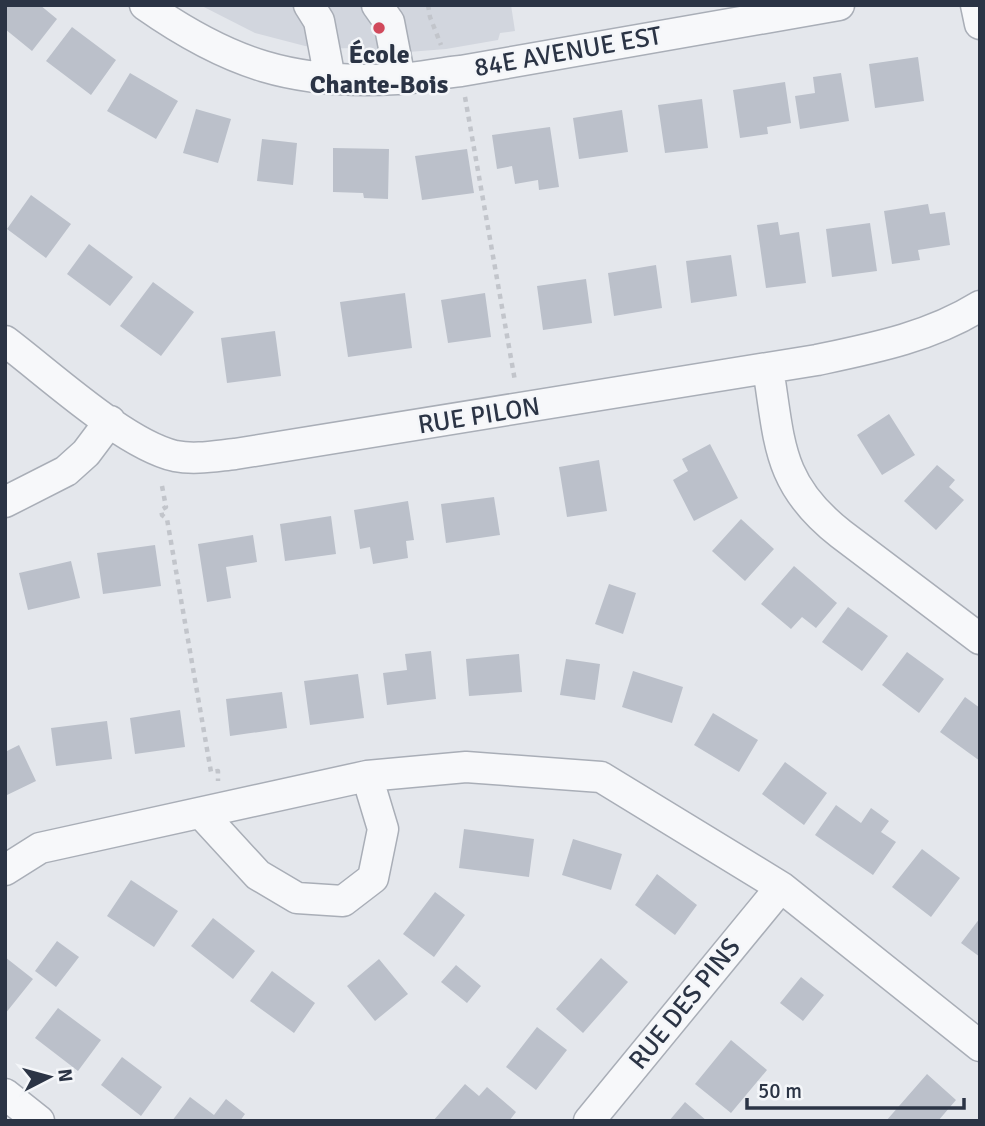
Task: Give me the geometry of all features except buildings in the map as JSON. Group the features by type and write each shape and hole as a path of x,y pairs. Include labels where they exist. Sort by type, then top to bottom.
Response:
{"street":[{"name":"84E AVENUE EST","path":"145,5 197,39 233,57 273,70 330,79 400,79 461,71 713,16 839,5"},
{"path":"309,5 319,21 330,79"},
{"path":"377,5 389,22 400,79"},
{"path":"976,5 980,24"},
{"name":"RUE PILON","path":"5,341 138,440 165,452 188,458 235,454 344,437 866,350 905,340 980,306"},
{"path":"768,368 781,448 789,474 803,499 823,520 980,639"},
{"path":"5,502 66,471 86,453 110,421"},
{"path":"5,870 40,848 367,776 466,767 601,777 781,887 980,1046"},
{"path":"201,813 258,875 297,898 343,901 373,878 383,829 367,776"},
{"name":"RUE DES PINS","path":"589,1121 781,887"},
{"path":"5,1094 38,1121"}],"path":[{"path":"428,5 429,17 442,49"},
{"path":"465,96 515,382"},
{"path":"162,486 166,507 162,510 162,515 167,519 211,772 218,771 217,785"}],"shaded area":[{"name":"École Chante-Bois","path":"200,5 511,5 515,31 500,33 498,40 446,49 358,56 352,48 322,49 255,33"}],"place":[{"name":"École Chante-Bois","path":"379,28"}]}
